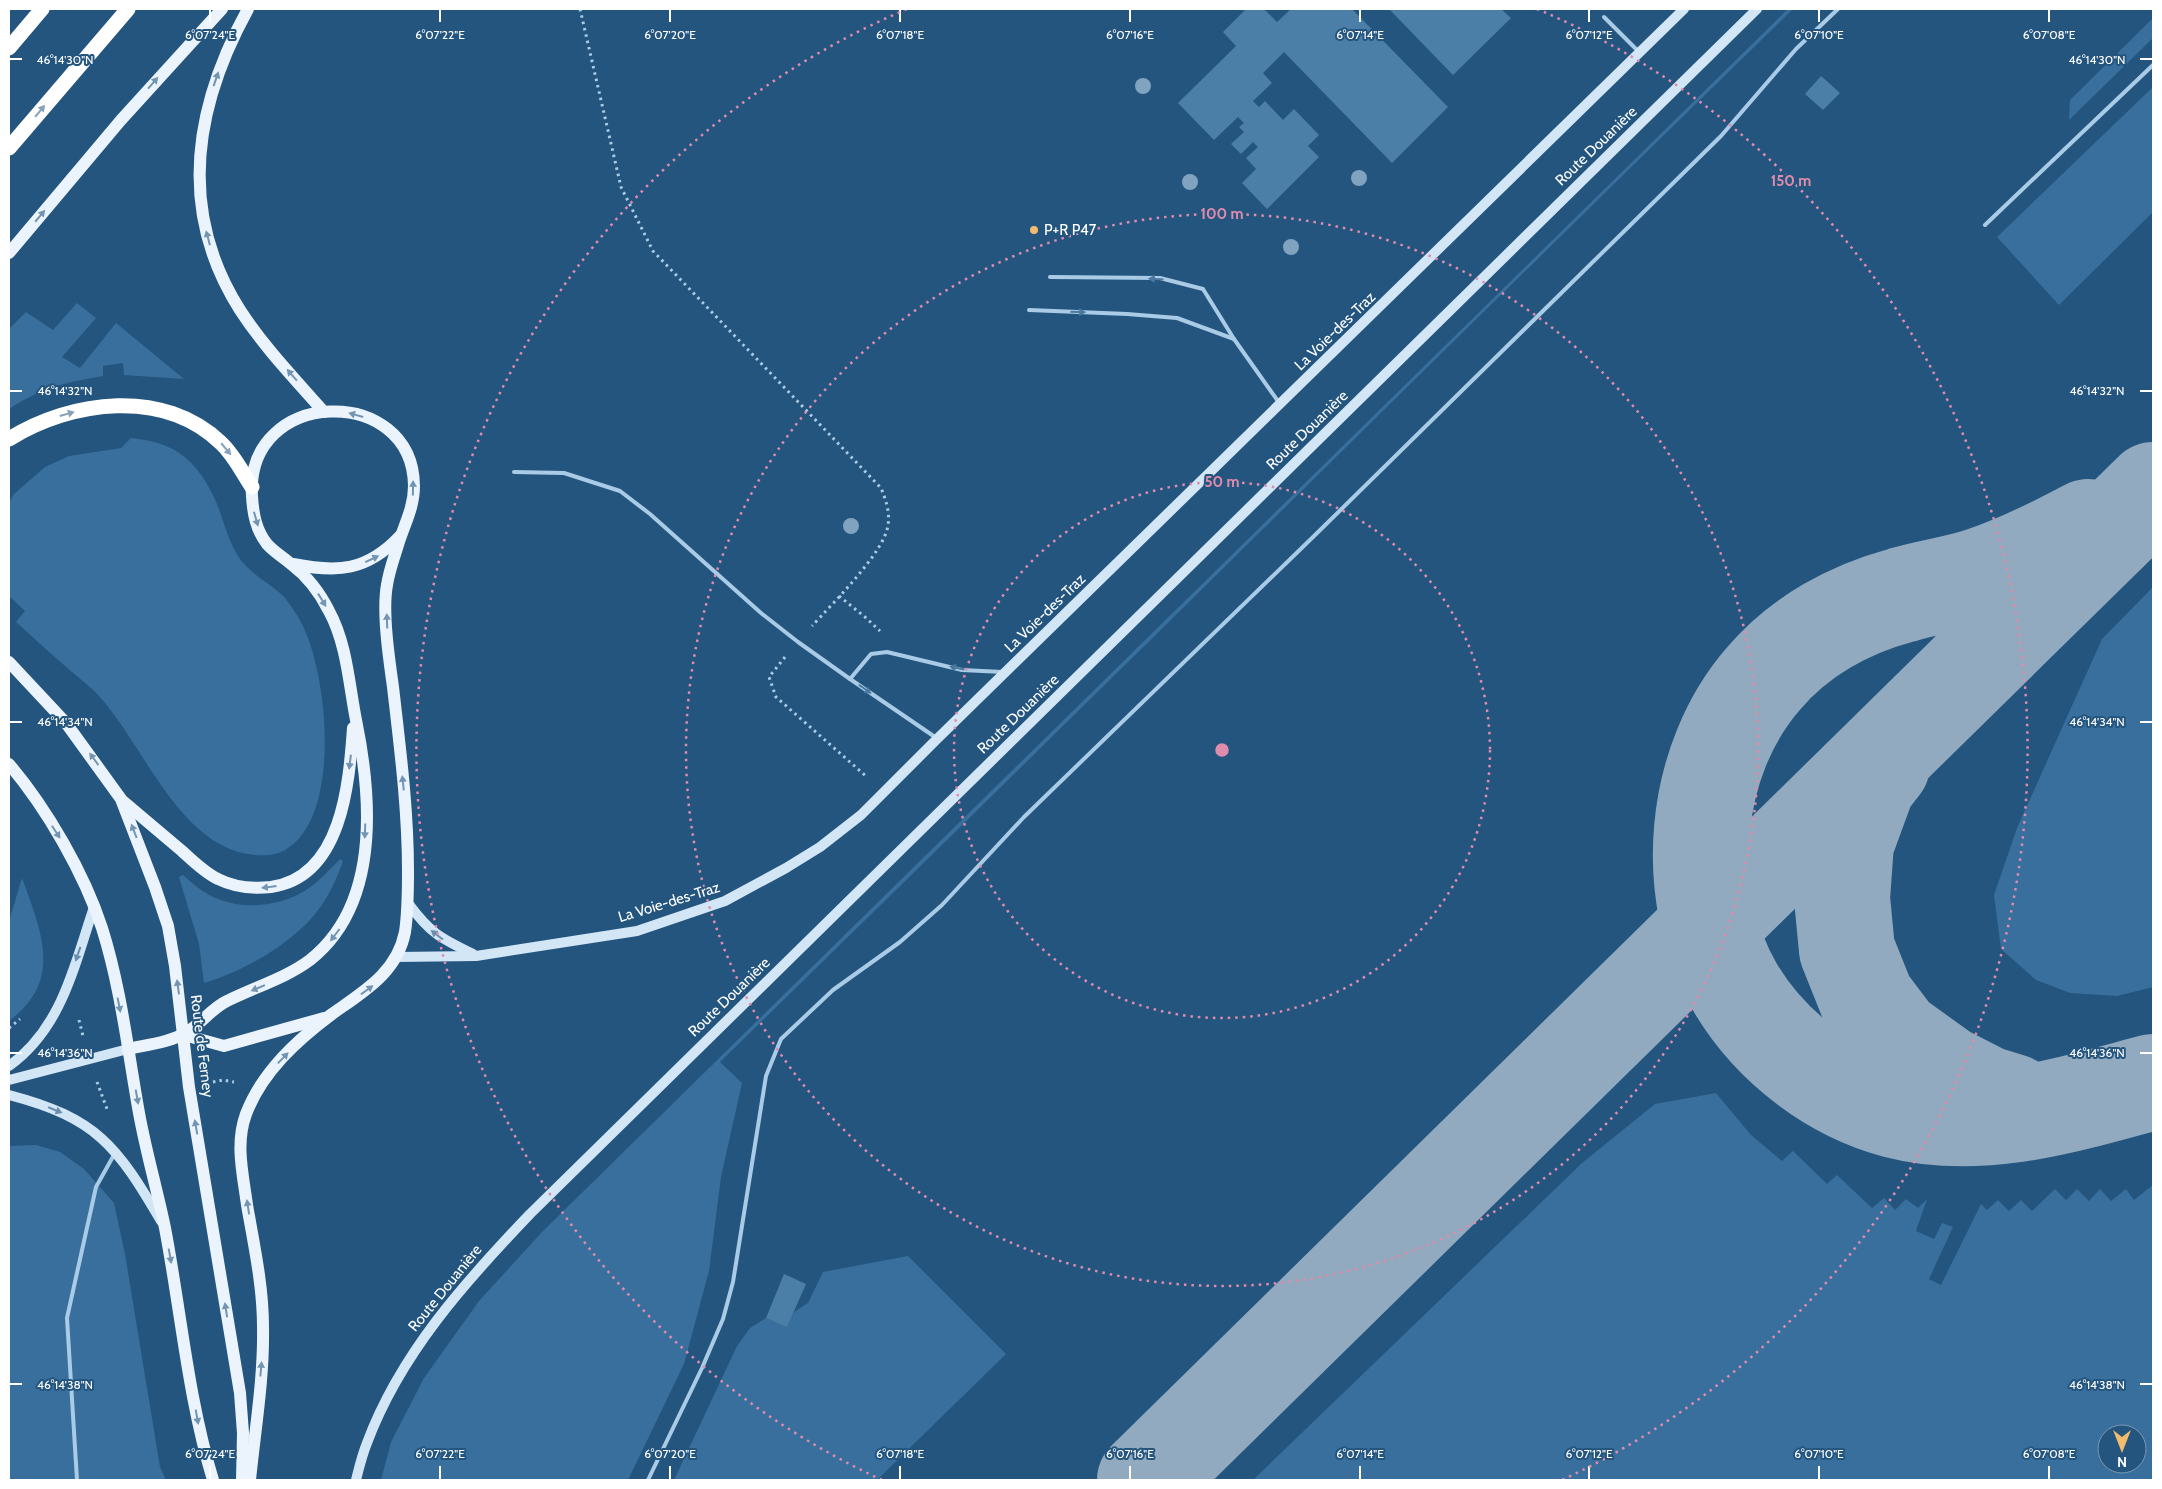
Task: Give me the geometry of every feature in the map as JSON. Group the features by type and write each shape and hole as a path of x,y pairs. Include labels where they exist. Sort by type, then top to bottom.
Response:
{"highway":[{"path":"9,48 42,9"},
{"path":"9,148 128,9"},
{"path":"9,438 50,419 73,412 99,407 150,408 175,414 208,432 222,444 252,487"}],"main road":[{"path":"9,253 121,120 222,9"},
{"path":"248,9 222,62 207,109 201,139 199,168 202,215 216,263 240,310 258,335 324,412"},
{"name":"La Voie-des-Traz","path":"397,957 476,956 638,931 725,902 820,847 861,815 883,794 1005,672 1684,9"},
{"name":"Route Douanière","path":"356,1480 366,1443 410,1358 440,1315 479,1268 530,1214 1756,9"},
{"path":"9,1080 184,1035 220,1004 268,983 307,962 330,941 344,922 355,894 363,860 366,834 366,782 345,659 332,615 310,580 268,546 260,533 254,516 252,487 257,458 271,437 291,420 305,415 324,412 347,412 379,423 398,438 411,463 414,488 410,514 401,535 386,588 388,648 408,831 408,903 404,937 397,957 372,987 329,1016 294,1047 264,1078 249,1106 242,1125 239,1150 258,1272 264,1325 250,1480"},
{"path":"291,563 317,569 343,569 378,557 401,535"},
{"name":"Route de Ferney","path":"9,662 66,723 121,800 140,845 168,926 190,1088 240,1393 243,1433 242,1480"},
{"path":"121,800 198,865 218,879 248,887 262,888 284,884 304,872 321,857 334,833 347,783 354,713"},
{"path":"9,764 29,791 68,852 102,928 112,967 139,1114 165,1227 202,1442 213,1480"},
{"path":"408,903 421,921 438,938 476,956"},
{"path":"9,1066 20,1058 44,1032 58,1009 94,907"},
{"path":"184,1035 224,1046 329,1016"},
{"path":"9,1095 36,1102 73,1118 98,1134 116,1151 136,1178 165,1227"}],"lane":[{"path":"648,1480 702,1368 723,1319 733,1282 766,1076 781,1039 833,990 900,942 942,905 1024,817 1312,538 1714,143 1796,50 1838,9"},
{"path":"1604,17 1639,52"},
{"path":"1985,225 2153,65"},
{"path":"1050,277 1160,278 1203,289 1234,339 1280,405"},
{"path":"1029,310 1137,314 1177,318 1234,339"},
{"path":"514,472 564,473 620,491 650,514 761,613 798,642 937,739"},
{"name":"La Voie-des-Traz","path":"850,679 871,654 887,652 962,670 1005,672"},
{"path":"78,1480 67,1318 96,1187 116,1151"}],"path":[{"path":"580,9 620,187 653,251 881,488 888,506 888,526 874,556 769,677 776,697 868,778 883,794"},
{"path":"838,596 865,617 886,637"}],"shaded area":[{"path":"1788,9 1793,9 720,1062 742,1083 721,1177 709,1271 684,1364 628,1480 381,1480 391,1442 424,1378 479,1301 542,1232"},
{"path":"2153,18 2153,38 2069,120 2070,100"},
{"path":"2153,87 2153,212 2059,305 1997,237"},
{"path":"77,303 96,318 62,357 80,368 116,323 184,379 124,375 123,363 103,366 103,376 54,387 9,409 9,329 26,312 53,330"},
{"path":"131,438 158,443 170,448 190,461 213,495 230,541 242,562 285,598 297,615 308,637 322,701 325,736 323,772 317,804 305,830 288,848 277,854 255,855 229,848 205,835 166,792 116,717 99,696 16,622 25,611 9,596 9,502 14,494 45,467 69,456 121,448"},
{"path":"2153,587 2153,987 2117,996 2070,993 2036,980 2001,949 1994,895 2017,828 2102,639"},
{"path":"340,859 343,861 327,898 309,921 296,933 251,963 204,983 199,944 179,877 183,875 205,893 221,900 242,905 265,904 287,899 306,890 320,880"},
{"path":"22,878 41,936 42,972 37,989 26,1005 9,1021 9,921"},
{"path":"1716,1093 1751,1135 1782,1161 1793,1151 1827,1184 1837,1175 1872,1208 1884,1198 1895,1210 1906,1199 1918,1208 1927,1199 1916,1231 1934,1239 1942,1223 1953,1227 1929,1279 1941,1285 1981,1204 1987,1210 1998,1200 2009,1211 2021,1200 2032,1211 2055,1189 2066,1200 2077,1189 2089,1201 2100,1189 2111,1201 2126,1189 2134,1200 2153,1185 2153,1480 1253,1480 1582,1163 1655,1104"},
{"path":"36,1145 60,1152 84,1169 114,1203 125,1254 160,1467 166,1480 9,1480 9,1146"},
{"path":"908,1256 1006,1354 877,1480 674,1480 737,1346 750,1328 766,1318 787,1326 794,1312 808,1303 823,1272"}],"building":[{"path":"1246,9 1264,9 1277,22 1291,9 1352,9 1448,107 1392,163 1284,52 1263,73 1272,83 1253,101 1259,107 1265,101 1283,120 1294,109 1319,135 1308,146 1319,157 1267,209 1242,183 1256,169 1246,158 1258,147 1253,142 1241,154 1231,144 1244,132 1239,127 1244,123 1238,117 1214,140 1178,103 1236,46 1223,32"},
{"path":"1389,9 1501,9 1511,18 1453,75"},
{"path":"1821,76 1840,93 1823,110 1805,94"},
{"path":"784,1274 806,1284 787,1327 766,1318"}],"taxiway":[{"path":"1145,1480 2153,490"},
{"path":"2088,527 2036,553 1982,575 1902,595 1864,608 1827,626 1793,649 1764,678 1740,711 1721,748 1709,788 1702,829 1701,871 1707,912 1718,952 1736,989 1750,1010 1785,1048 1826,1080 1848,1092 1895,1110 1928,1116 1960,1118 1993,1117 2058,1107 2153,1082"},
{"path":"1882,765 1868,783 1846,843 1842,898 1847,950 1867,1000 1895,1037 1945,1073 1986,1094 2012,1102"}],"place":[{"name":"P+R P47","path":"1034,230"}]}
